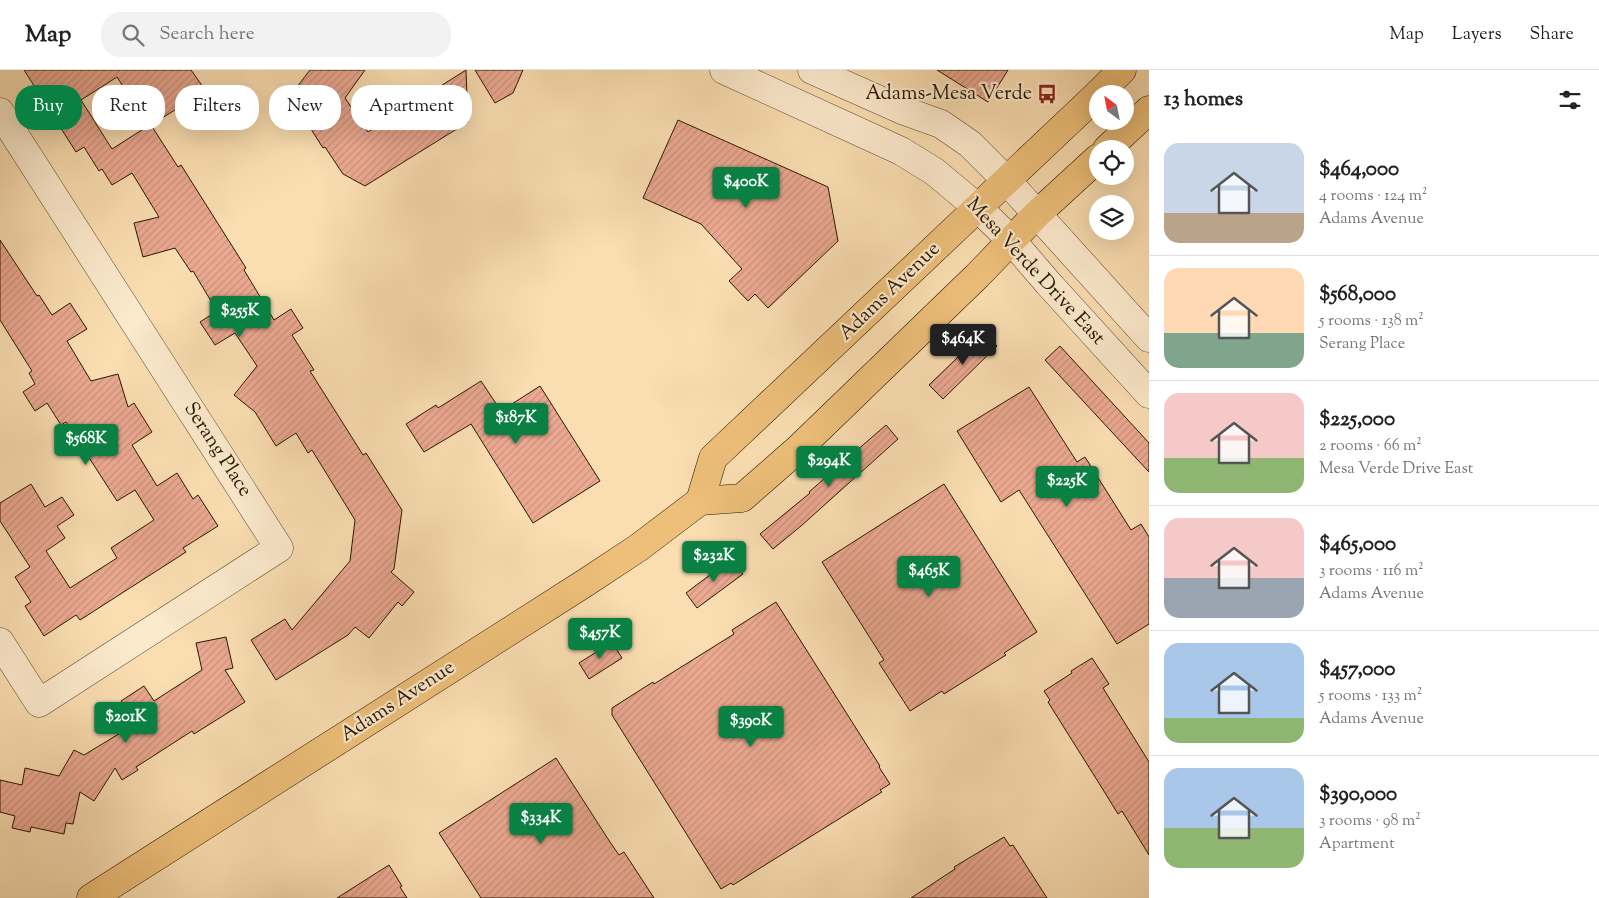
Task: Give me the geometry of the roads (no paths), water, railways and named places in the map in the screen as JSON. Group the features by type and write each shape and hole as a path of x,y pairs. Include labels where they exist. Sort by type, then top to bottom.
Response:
{"main road":[{"name":"Adams Avenue","path":"1107,85 1122,70"},
{"name":"Adams Avenue","path":"91,898 585,583 638,548 700,501 714,458 1089,103"},
{"path":"1117,140 1149,110"},
{"path":"700,501 742,498 798,448 1012,241 1037,214 1089,166"}],"street":[{"name":"Mesa Verde Drive East","path":"724,70 902,150 936,172 978,208 1012,241 1149,394"},
{"name":"Mesa Verde Drive East","path":"812,70 902,110 941,124 970,144 1007,181 1149,338"},
{"name":"Serang Place","path":"0,112 279,548 39,703 0,642"}],"place":[{"name":"Adams-Mesa Verde","path":"1047,94"}]}
